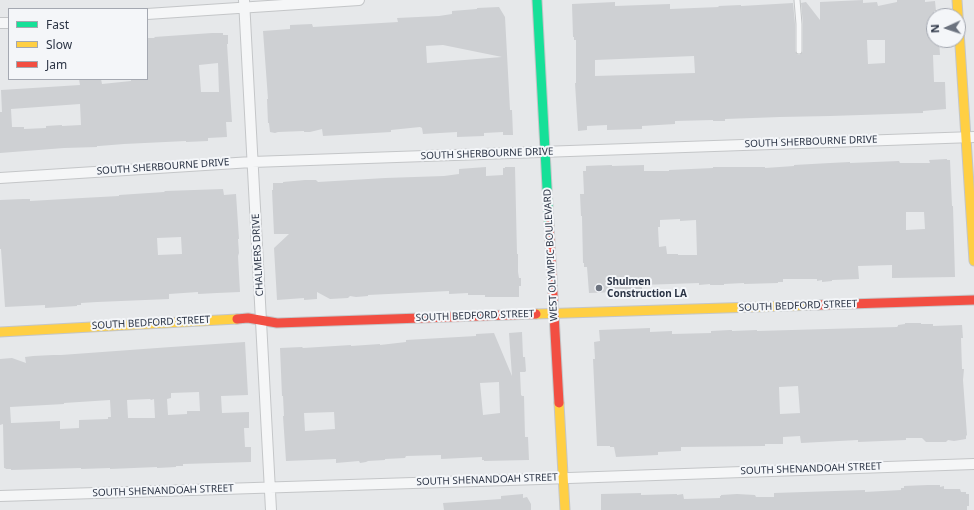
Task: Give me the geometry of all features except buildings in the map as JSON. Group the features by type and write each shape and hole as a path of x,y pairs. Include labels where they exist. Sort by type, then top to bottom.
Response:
{"street":[{"path":"148,14 244,4 359,0"},
{"name":"WEST OLYMPIC BOULEVARD","path":"537,0 565,510"},
{"path":"957,0 970,137 974,261"},
{"name":"CHALMERS DRIVE","path":"244,4 272,510"},
{"name":"SOUTH SHERBOURNE DRIVE","path":"0,178 252,162 970,137"},
{"name":"SOUTH BEDFORD STREET","path":"0,332 248,318 276,323 974,300"},
{"name":"SOUTH SHENANDOAH STREET","path":"0,496 974,464"}],"lane":[{"path":"797,0 799,51"}],"traffic: fast":[{"path":"537,0 549,225"}],"traffic: slow":[{"path":"957,0 974,261"},
{"path":"536,314 818,305"},
{"path":"0,332 237,319"},
{"path":"559,403 565,510"}],"traffic: jam":[{"path":"549,225 559,403"},
{"path":"818,305 974,300"},
{"path":"237,319 248,318 277,323 536,314"}],"place":[{"name":"Shulmen Construction LA","path":"599,288"}]}
